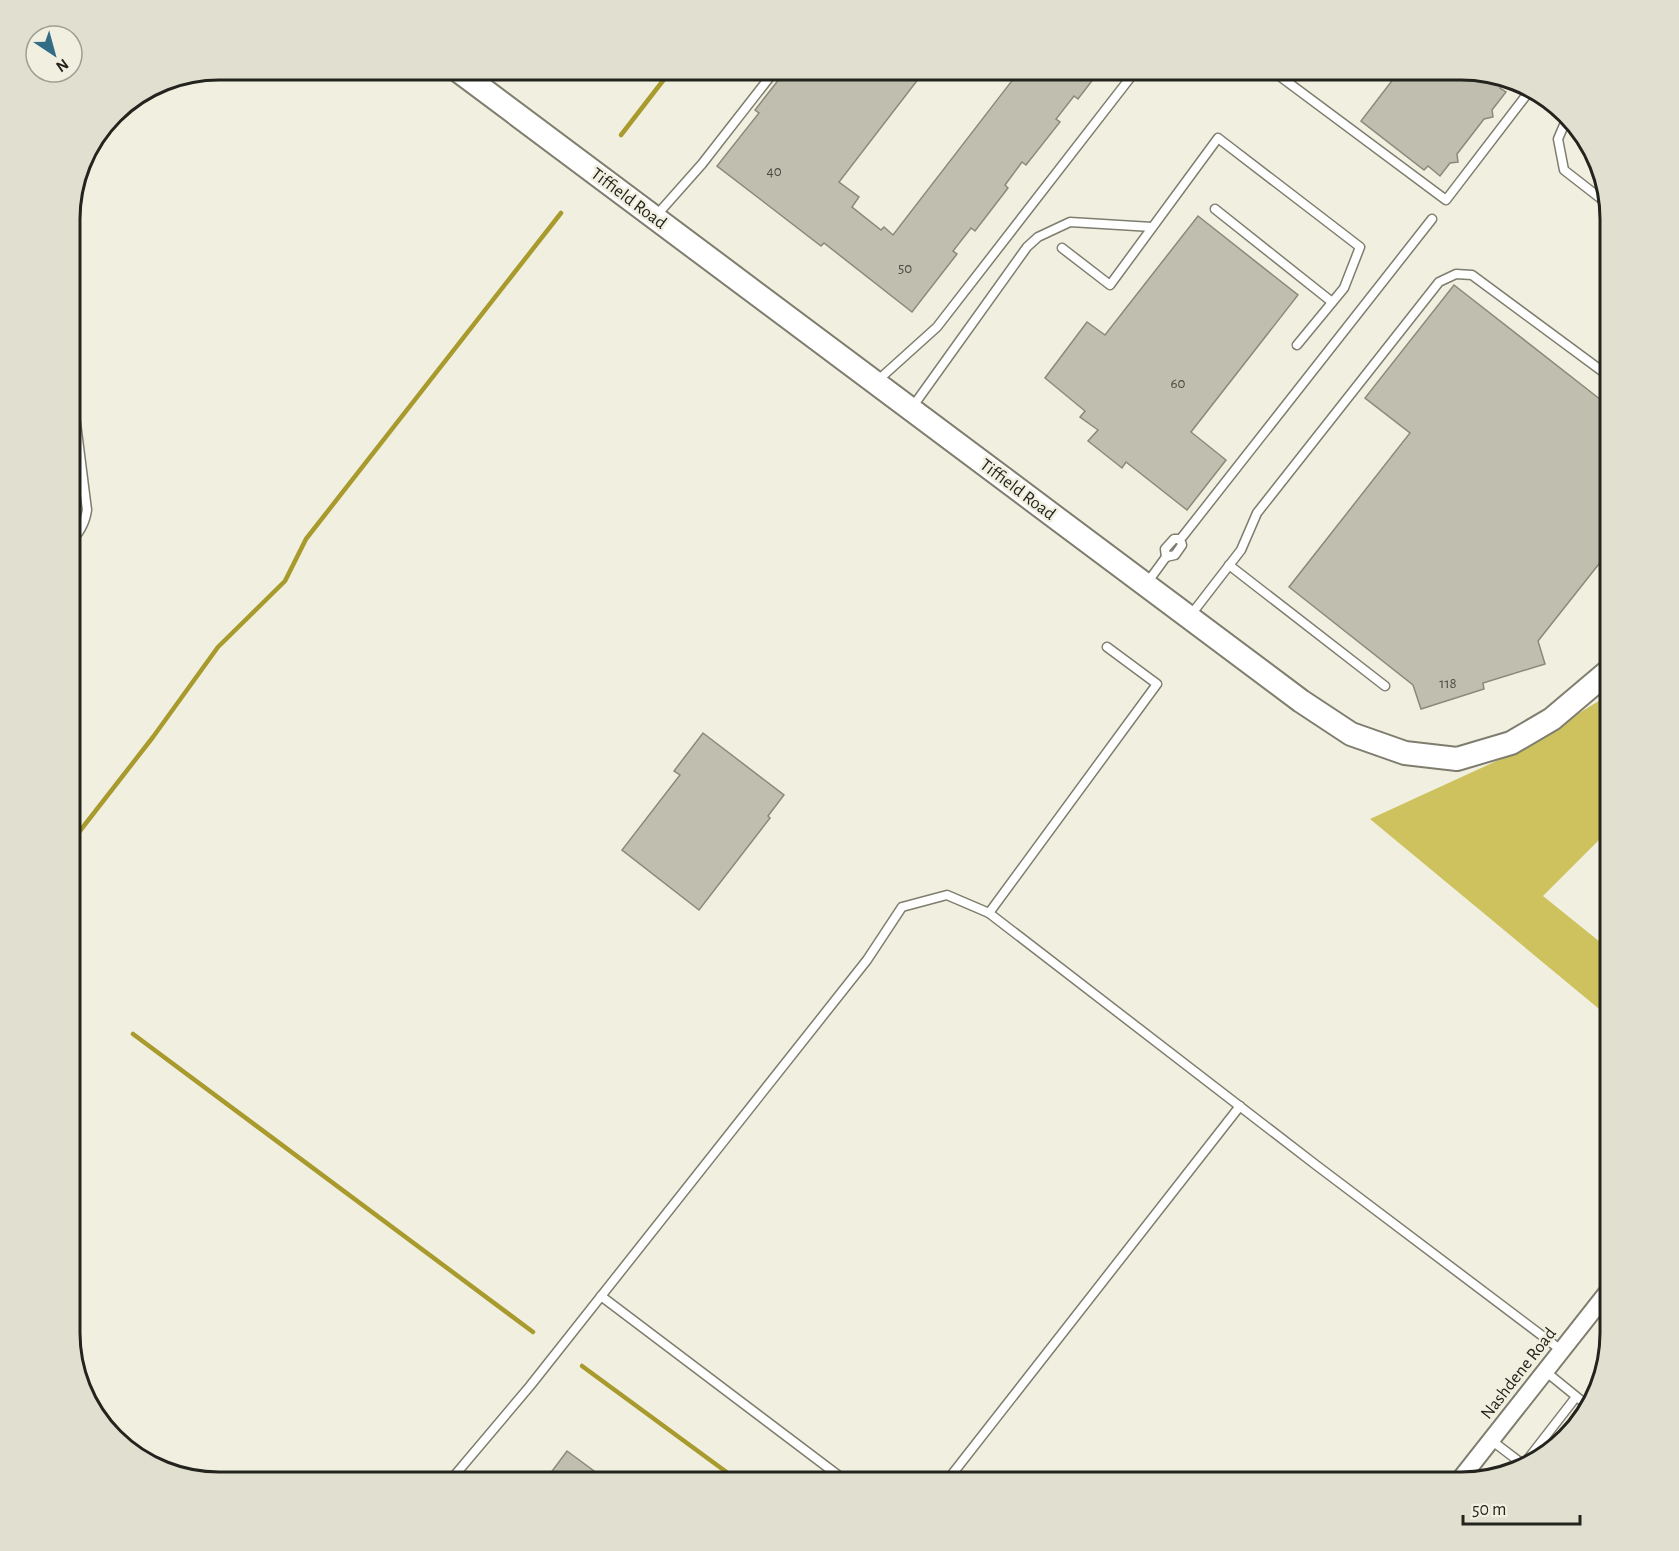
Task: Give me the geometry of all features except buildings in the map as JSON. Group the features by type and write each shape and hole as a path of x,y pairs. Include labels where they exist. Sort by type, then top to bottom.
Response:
{"street":[{"name":"Tiffield Road","path":"471,80 1301,701 1351,734 1405,753 1457,759 1511,743 1552,720 1599,679"},
{"name":"Nashdene Road","path":"1466,1471 1600,1301"}],"lane":[{"path":"654,217 702,164 767,80"},
{"path":"876,382 937,327 1128,80"},
{"path":"1285,80 1446,200 1526,96"},
{"path":"1565,127 1558,139 1564,170 1597,196"},
{"path":"1062,248 1110,285 1218,138 1360,248 1344,288 1297,345"},
{"path":"1215,209 1332,302"},
{"path":"1146,584 1166,557 1165,549 1174,539 1180,539 1432,219"},
{"path":"911,409 1021,255 1038,237 1070,222 1152,227"},
{"path":"1189,617 1241,550 1257,513 1439,282 1456,274 1472,275 1599,369"},
{"path":"80,454 87,510 80,532"},
{"path":"1229,566 1386,686"},
{"path":"989,913 1157,684 1107,647"},
{"path":"458,1472 526,1392 867,960 902,907 947,894 989,913 1561,1350"},
{"path":"954,1472 1240,1106"},
{"path":"602,1296 833,1472"},
{"path":"1545,1371 1581,1401"},
{"path":"1536,1449 1576,1397"},
{"path":"1491,1440 1516,1460"}],"shaded area":[{"path":"1599,701 1600,839 1543,896 1600,942 1600,1009 1370,819 1516,752"}],"waterway":[{"path":"621,135 664,80"},
{"path":"80,831 153,737 218,647 285,581 306,539 561,213"},
{"path":"133,1034 533,1332"},
{"path":"582,1366 726,1472"}]}
